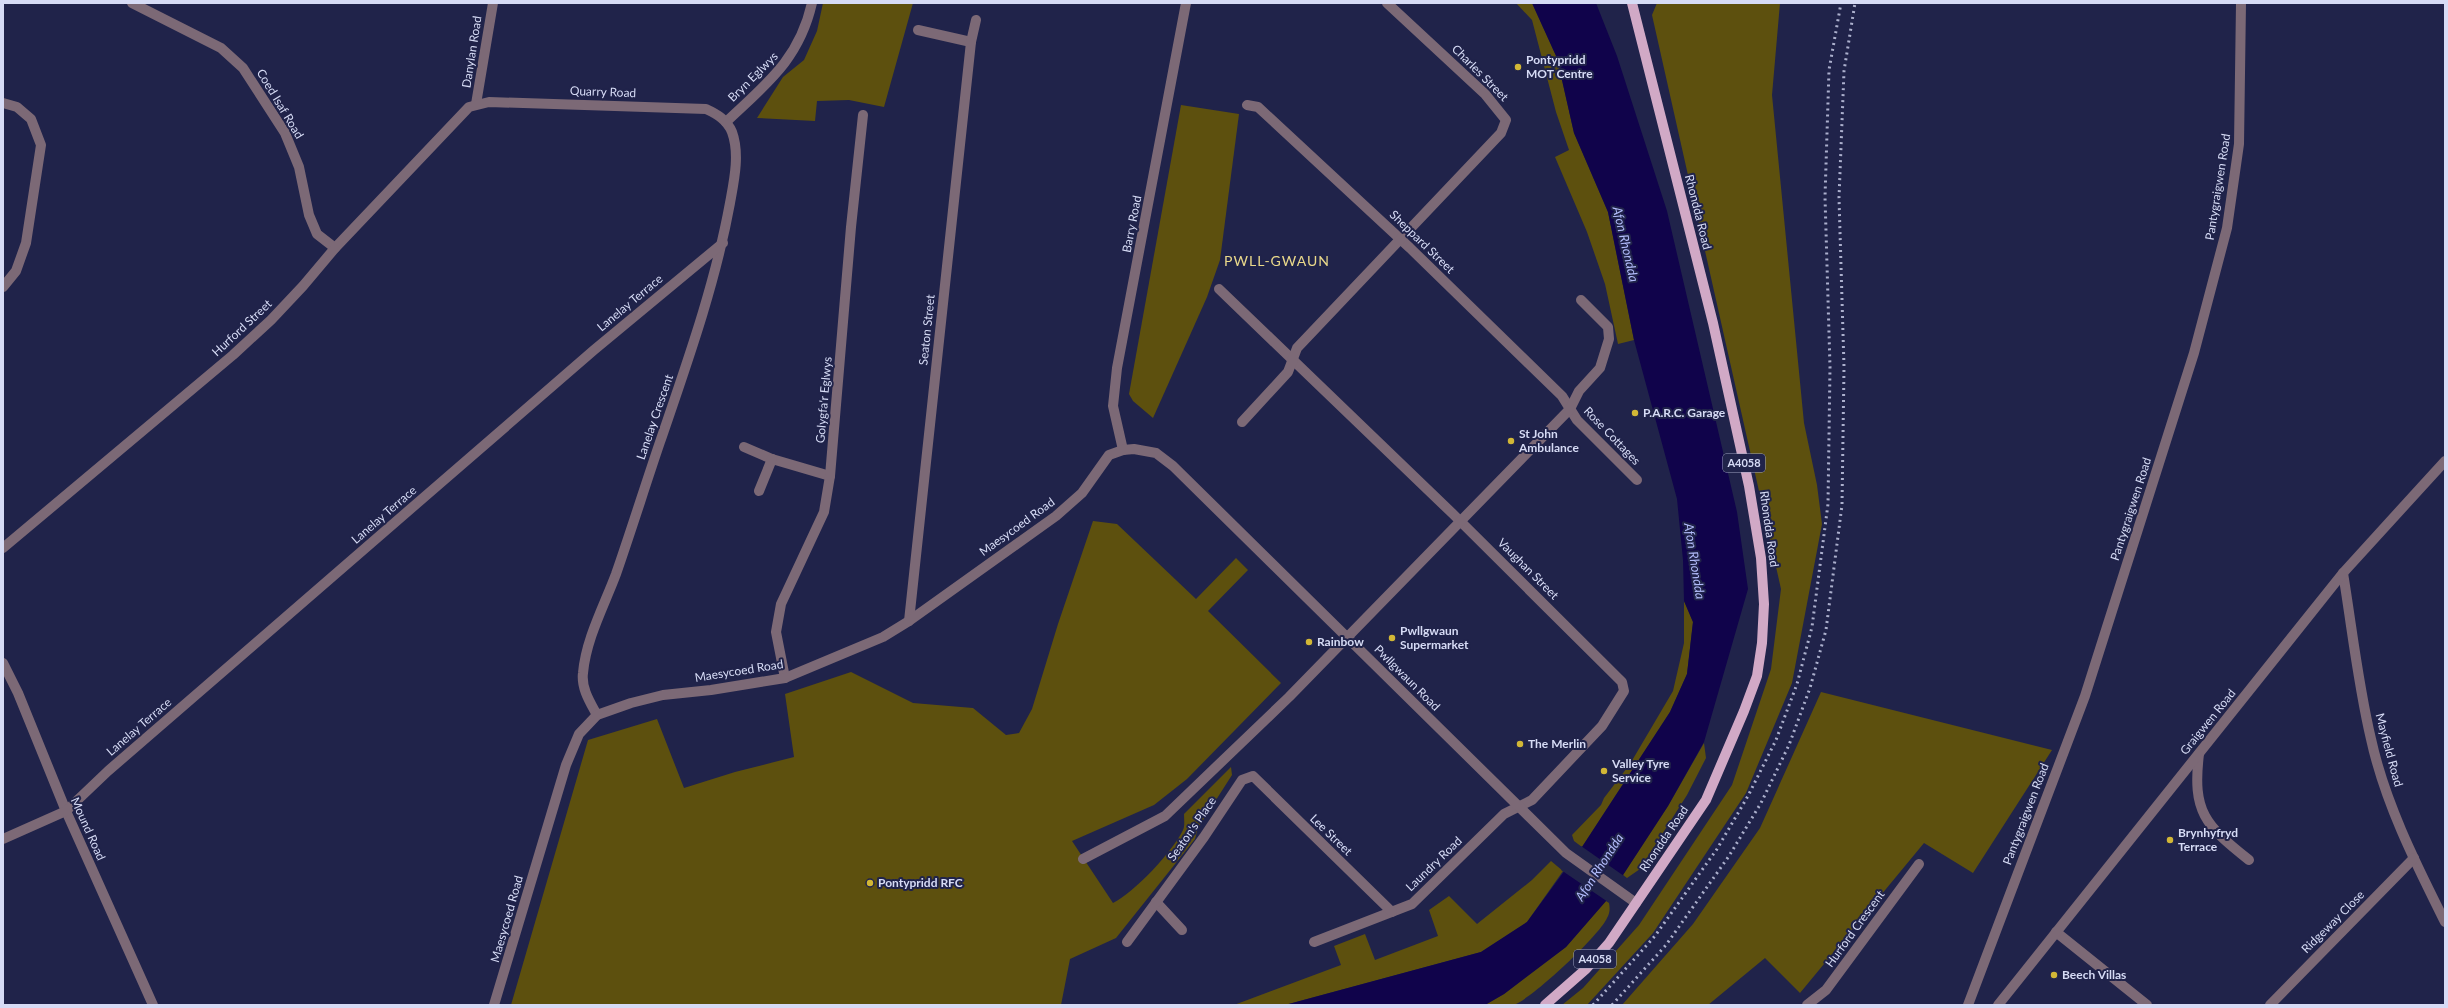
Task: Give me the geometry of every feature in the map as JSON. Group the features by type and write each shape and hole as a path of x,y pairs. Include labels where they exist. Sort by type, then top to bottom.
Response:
{"main road":[{"name":"Rhondda Road","path":"1545,1005 1586,969 1609,943 1706,800 1757,676 1764,604 1761,558 1749,486 1713,323 1632,3"}],"street":[{"name":"Coed Isaf Road","path":"132,3 222,48 243,68 285,133 299,167 309,215 317,234 335,248"},
{"name":"Danylan Road","path":"476,104 493,3"},
{"name":"Bryn Eglwys","path":"726,122 771,80 790,59 804,33 812,3"},
{"name":"Barry Road","path":"1123,450 1113,406 1117,368 1186,3"},
{"name":"Charles Street","path":"1387,3 1485,94 1506,120 1501,133 1401,239"},
{"name":"Pantygraigwen Road","path":"1968,1005 2085,696 2194,353 2227,228 2239,144 2240,3"},
{"name":"Seaton Street","path":"909,622 971,42 976,20"},
{"path":"918,30 971,42"},
{"name":"Quarry Road","path":"476,104 489,102 693,108 706,109 718,115 726,122"},
{"path":"3,104 17,107 31,119 41,144 26,243 16,271 3,287"},
{"name":"Hurford Street","path":"3,548 233,355 282,309 335,248 459,115 476,104"},
{"name":"Sheppard Street","path":"1247,105 1258,107 1401,239 1562,396 1570,408"},
{"name":"Golygfa'r Eglwys","path":"785,678 776,632 781,604 824,512 830,476 850,228 863,115"},
{"name":"Lanelay Crescent","path":"597,715 586,696 582,674 587,649 616,574 696,337 723,243 736,162 732,132 726,122"},
{"path":"1242,422 1288,372 1297,348 1401,239"},
{"name":"Lanelay Terrace","path":"66,812 108,771 582,360 723,243"},
{"name":"Vaughan Street","path":"1219,289 1460,521 1622,682 1624,691 1616,707 1602,726 1532,800 1519,807"},
{"path":"1083,859 1165,816 1243,743 1570,408 1579,391 1600,368 1609,339 1608,327 1581,300"},
{"name":"Rose Cottages","path":"1570,408 1577,420 1637,480"},
{"path":"744,447 772,459 830,476"},
{"name":"Maesycoed Road","path":"494,1005 566,765 579,734 597,715 631,703 663,695 747,685 785,678 883,637 909,622 1056,516 1082,493 1110,455 1123,450"},
{"name":"Pwllgwaun Road","path":"1123,450 1156,453 1173,466 1218,513 1346,636 1566,854 1636,903"},
{"path":"759,491 772,459"},
{"name":"Graigwen Road","path":"1998,1005 2343,573 2445,461"},
{"name":"Mayfield Road","path":"2343,573 2371,740 2389,798 2414,858 2445,922"},
{"name":"Mound Road","path":"3,663 18,693 66,812 153,1005"},
{"path":"2199,754 2196,779 2197,793 2205,818 2218,835 2250,860"},
{"name":"Seaton's Place","path":"1127,942 1204,837 1242,780 1253,776"},
{"name":"Lee Street","path":"1253,776 1392,912"},
{"name":"Laundry Road","path":"1314,942 1412,904 1504,814 1519,807"},
{"path":"3,839 66,812"},
{"name":"Ridgeway Close","path":"2270,1005 2414,858"},
{"name":"Hurford Crescent","path":"1807,1005 1826,990 1919,864"},
{"path":"1156,902 1182,930"},
{"path":"2056,932 2147,1005"}],"shaded area":[{"path":"823,3 913,3 884,107 849,100 817,101 815,121 757,118 783,77 804,60 817,31"},
{"path":"1516,3 1532,3 1557,58 1574,133 1608,212 1634,340 1618,344 1605,284 1587,232 1555,157 1569,150 1556,112 1532,20"},
{"path":"1657,3 1780,3 1772,95 1804,423 1817,485 1822,524 1792,683 1746,793 1653,933 1587,1005 1562,1005 1583,988 1639,925 1732,785 1771,669 1781,589 1652,15"},
{"path":"1181,105 1239,114 1220,260 1207,297 1153,418 1133,401 1129,394"},
{"path":"1093,521 1117,524 1196,599 1236,558 1248,570 1208,611 1281,683 1187,779 1154,805 1072,841 1113,903 1122,898 1142,881 1162,860 1183,830 1184,814 1231,767 1232,775 1198,828 1195,839 1116,938 1070,959 1061,1005 511,1005 588,740 657,719 684,788 735,772 794,757 785,694 851,672 913,703 973,708 1006,735 1019,733 1032,709 1058,624"},
{"path":"1684,601 1693,622 1687,674 1670,712 1582,847 1574,841 1572,835 1601,805 1604,798 1630,764 1673,691 1684,643"},
{"path":"1821,692 2052,750 1973,873 1924,843 1800,993 1765,958 1708,1005 1622,1005 1693,924 1760,828"},
{"path":"1704,743 1706,758 1687,795 1640,869 1627,878 1623,875 1668,806"},
{"path":"1551,861 1563,871 1527,922 1481,952 1285,1005 1234,1005 1341,965 1334,946 1365,934 1375,960 1438,936 1429,910 1449,896 1477,924 1532,880"},
{"path":"1606,901 1609,903 1610,909 1602,926 1579,952 1548,980 1522,1001 1513,1005 1485,1005 1504,994 1566,947"}],"water":[{"name":"Afon Rhondda","path":"1532,3 1596,3 1617,56 1667,211 1737,512 1748,589 1704,742 1668,806 1606,901 1566,947 1504,994 1485,1005 1285,1005 1481,952 1527,922 1582,847 1670,712 1687,674 1693,622 1684,601 1683,560 1677,499 1634,340 1608,212 1574,133 1557,58"}],"pier":[{"path":"1581,846 1624,876 1608,902 1561,870"}],"railway":[{"path":"1593,1005 1655,936 1717,849 1748,796 1776,740 1797,684 1812,627 1828,504 1830,367 1825,197 1829,70 1841,3"},
{"path":"1612,1005 1666,945 1729,856 1761,803 1789,745 1810,688 1826,630 1842,505 1844,367 1839,198 1844,71 1855,3"}],"place":[{"name":"Pontypridd MOT Centre","path":"1518,67"},
{"name":"P.A.R.C. Garage","path":"1635,413"},
{"name":"St John Ambulance","path":"1511,441"},
{"name":"Pwllgwaun Supermarket","path":"1392,638"},
{"name":"Rainbow","path":"1309,642"},
{"name":"The Merlin","path":"1520,744"},
{"name":"Valley Tyre Service","path":"1604,771"},
{"name":"Brynhyfryd Terrace","path":"2170,840"},
{"name":"Pontypridd RFC","path":"870,883"},
{"name":"Beech Villas","path":"2054,975"}],"district":[{"name":"PWLL-GWAUN","path":"1277,261"}]}
